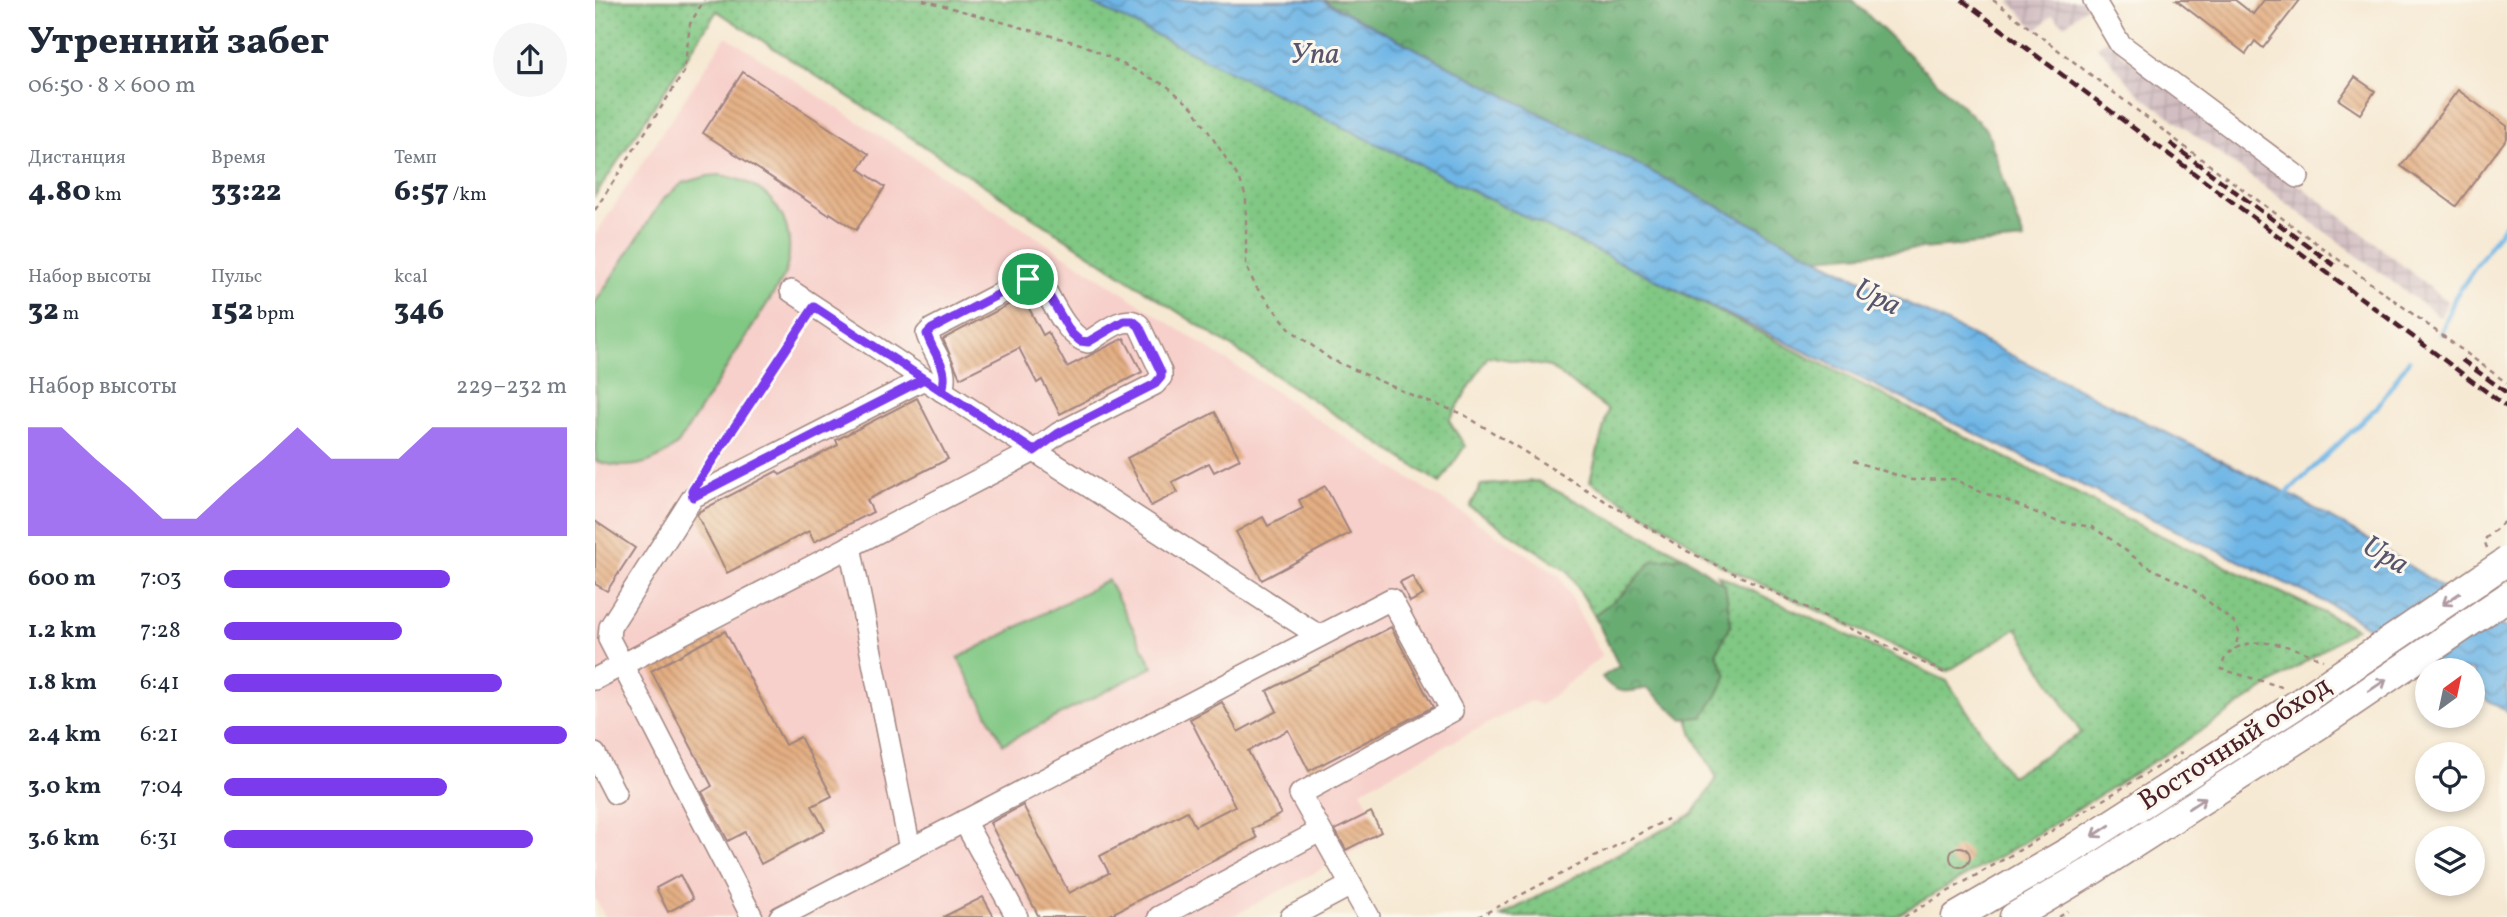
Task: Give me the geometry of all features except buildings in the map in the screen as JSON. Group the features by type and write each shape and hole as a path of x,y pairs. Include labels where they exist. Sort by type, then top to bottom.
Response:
{"main road":[{"name":"Восточный обход","path":"1956,917 2071,850 2297,696 2507,561"},
{"name":"Восточный обход","path":"2014,917 2090,872 2322,723 2507,597"}],"street":[{"path":"2094,0 2120,44 2298,177"},
{"path":"595,679 1034,451 1059,433 1155,384 1161,377 1161,372 1139,326 1133,321 1124,321 1088,342 1080,341 1071,333 1036,278 1028,279 927,334 944,369 946,378 942,391"},
{"path":"791,291 1319,636"},
{"path":"752,917 609,639 610,627 693,497 924,379"},
{"path":"850,546 910,849"},
{"path":"780,917 1391,598 1452,711 1300,794 1369,917"},
{"path":"595,754 615,793"},
{"path":"964,821 1017,917"},
{"path":"1159,917 1320,831"},
{"path":"1291,917 1351,886"}],"path":[{"path":"595,210 684,72 690,24 704,0"},
{"path":"923,0 1084,45 1167,86 1193,108 1243,188 1246,197 1246,266 1256,288 1291,330 1330,359 1461,414 1687,551 1945,673"},
{"path":"1993,0 2185,147 2507,383"},
{"path":"693,497 692,491 814,307"},
{"path":"1853,461 1912,480 1954,479 2056,521 2092,527 2143,564 2191,588 2234,622 2239,632 2235,649"},
{"path":"2484,540 2507,519"},
{"path":"2297,696 2221,669 2226,655 2243,644 2266,643 2325,661"},
{"path":"1904,917 2191,747"},
{"path":"1478,917 1668,819"}],"shaded area":[{"path":"2082,0 2087,6 2065,25 2052,15 2037,30 2010,2"},
{"path":"726,36 1560,576 1602,656 1541,705 1531,701 1361,790 1382,833 1337,861 1231,917 605,917 595,898 595,235"},
{"path":"2112,37 2121,53 2341,216 2448,302 2440,317 2138,93 2097,46"}],"green space":[{"path":"595,0 1105,0 2147,529 2356,628 2178,746 2023,843 1894,917 1499,917 1693,814 1717,778 1693,735 1688,718 1702,716 1715,653 1731,624 1725,587 1718,575 1947,681 2011,776 2081,733 2017,628 1948,671 1720,565 1678,534 1590,481 1608,410 1550,367 1488,356 1449,421 1465,446 1440,483 717,11 595,196"},
{"path":"1322,0 1852,0 1987,130 2024,240 1817,258"},
{"path":"720,175 755,187 779,210 789,241 784,277 678,444 649,462 618,466 596,461 595,303 663,199 683,183"},
{"path":"1537,481 1686,557 1653,560 1624,593 1594,615 1568,571 1470,507 1481,485"},
{"path":"1686,557 1725,585 1731,624 1716,653 1727,675 1716,697 1702,717 1682,719 1648,688 1622,691 1607,683 1602,677 1619,666 1594,615 1624,593 1653,560"},
{"path":"1108,580 1153,667 1003,744 958,658"}],"water":[{"name":"Упа","path":"1085,0 1322,0 1817,258 2287,493 2366,538 2507,629 2507,712 2485,698 2485,658 2419,658 2337,608 1495,202"}],"waterway":[{"path":"2441,334 2455,297 2507,221"},
{"path":"2285,495 2377,407 2409,360"}],"railway":[{"path":"1962,0 2507,407"},
{"path":"2170,143 2335,266"},
{"path":"2462,360 2507,393"}],"route":[{"path":"1028,279 927,334 944,369 946,378 942,391 924,379 693,497 692,491 814,307 924,379 1034,451 1059,433 1155,384 1161,377 1139,326 1133,321 1124,321 1088,342 1080,341 1071,333 1041,282 1036,278 1028,279"}],"water label":[{"name":"Upa","path":"1877,298"},
{"name":"Upa","path":"2385,556"}]}
